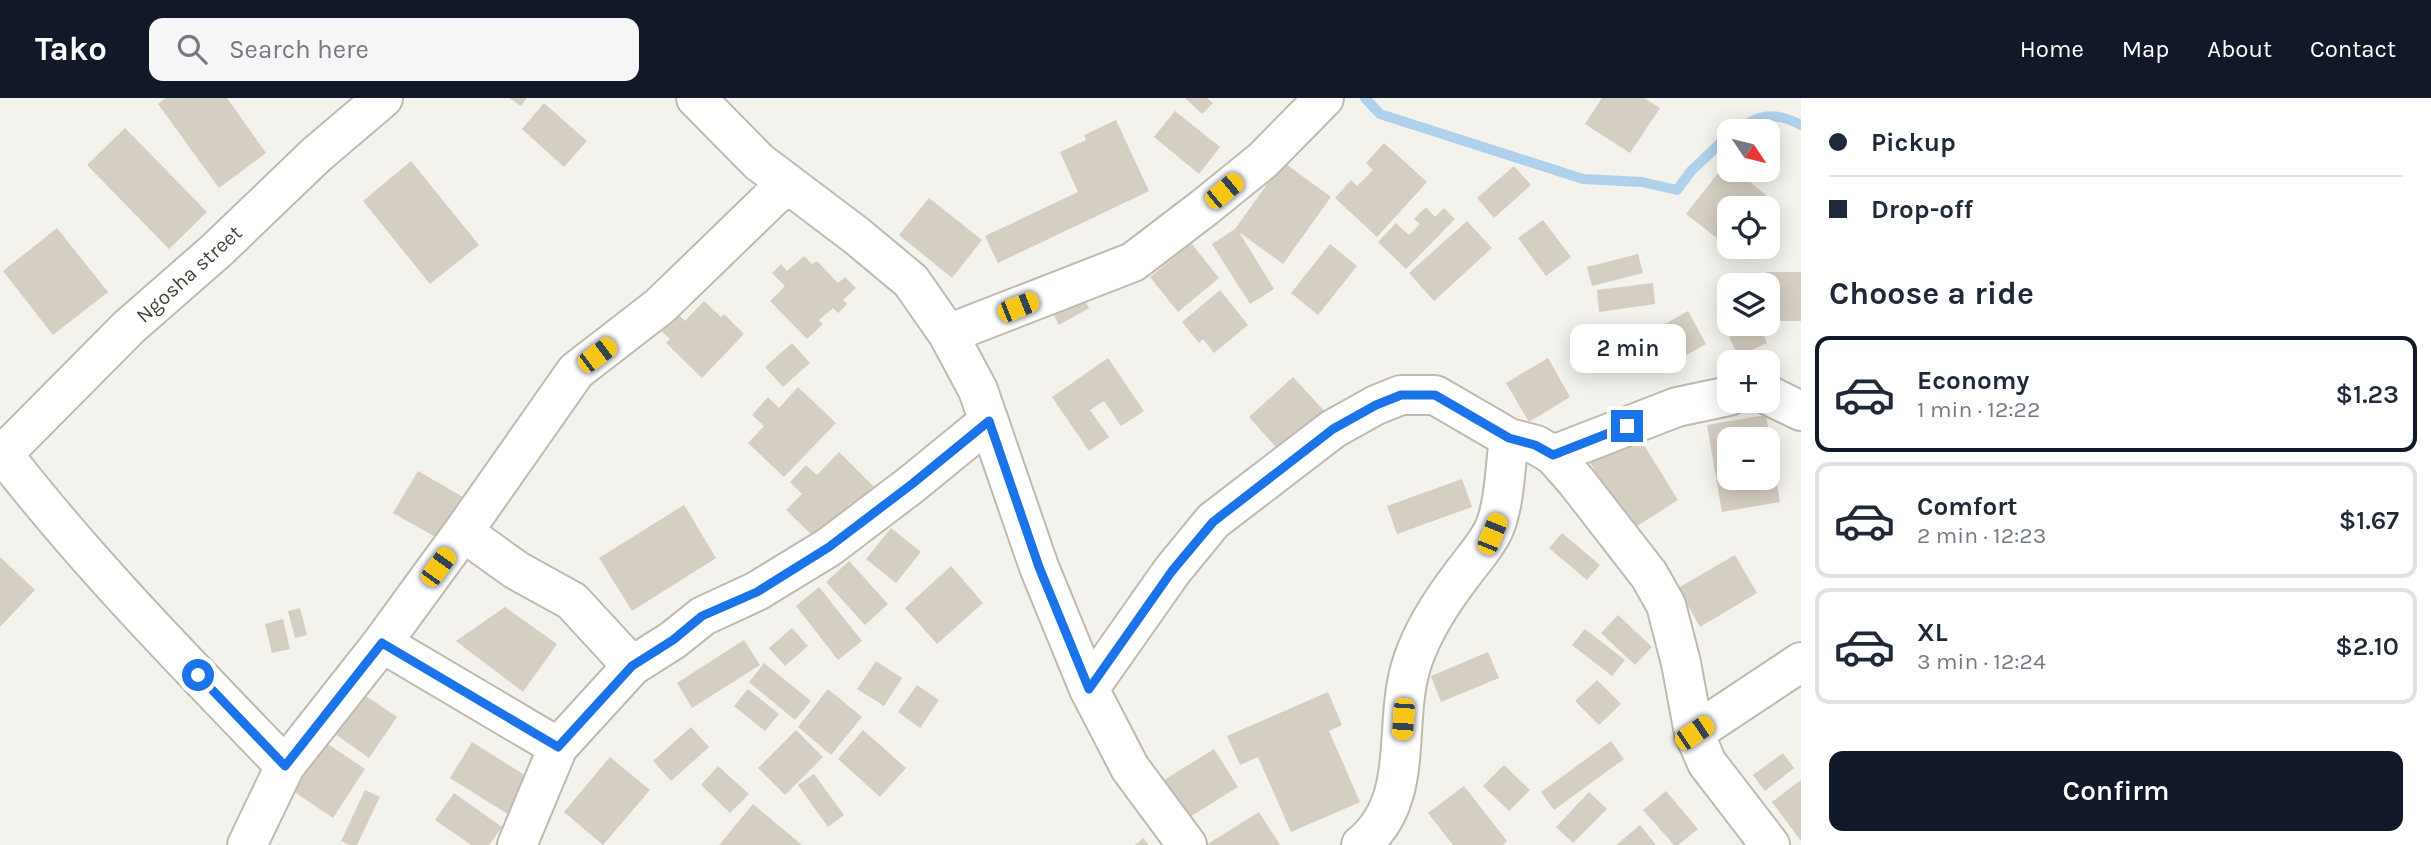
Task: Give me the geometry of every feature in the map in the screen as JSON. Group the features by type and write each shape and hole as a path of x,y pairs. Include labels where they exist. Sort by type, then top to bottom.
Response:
{"street":[{"name":"Ngosha street","path":"1,456 129,327 218,250 316,155 383,98"},
{"path":"696,98 759,162 857,236 911,281 948,334 978,390 1039,567 1089,689 1130,768 1188,845"},
{"path":"948,334 1133,262 1262,160 1324,98"},
{"path":"247,845 285,766 382,643 576,371 660,306 787,183"},
{"path":"1089,689 1172,571 1213,522 1333,429 1376,405 1401,395 1435,395 1509,438 1535,445 1553,455 1633,552 1666,605 1679,653 1694,733 1707,763 1770,845"},
{"path":"1553,455 1677,407 1717,399"},
{"path":"1780,401 1801,411"},
{"path":"517,845 558,747 632,666 673,640 702,616 757,592 829,547 989,421"},
{"path":"1361,845 1376,832 1393,802 1405,695 1412,660 1448,593 1492,534 1497,521 1509,438"},
{"path":"1,456 163,639 285,766"},
{"path":"463,532 516,570 572,601 632,666"},
{"path":"382,643 558,747"},
{"path":"1694,733 1801,662"}],"building":[{"path":"166,98 227,98 266,153 219,188 158,104"},
{"path":"509,98 527,98 521,106"},
{"path":"1185,98 1207,98 1213,103 1202,114"},
{"path":"1602,98 1644,98 1660,108 1630,153 1585,124"},
{"path":"544,103 587,141 564,167 522,129"},
{"path":"1175,111 1220,147 1199,174 1154,137"},
{"path":"1116,120 1149,191 998,263 985,236 1078,192 1060,152 1086,140 1084,135"},
{"path":"125,128 207,212 169,249 87,165"},
{"path":"1384,143 1427,182 1377,237 1335,198 1351,180 1357,186 1373,170 1366,163"},
{"path":"411,161 479,245 430,284 363,201"},
{"path":"1283,162 1331,197 1283,264 1239,232 1274,289 1250,304 1212,244 1235,229"},
{"path":"1514,166 1531,185 1494,218 1477,198"},
{"path":"1717,174 1717,182 1750,182 1766,195 1717,196 1717,238 1686,214"},
{"path":"929,198 982,240 952,278 899,235"},
{"path":"1426,207 1435,217 1444,208 1455,219 1406,269 1378,242 1396,223 1409,235 1420,224 1414,219"},
{"path":"1543,220 1571,257 1546,276 1518,238"},
{"path":"1467,221 1492,248 1434,301 1409,273"},
{"path":"57,228 108,292 53,335 3,271"},
{"path":"1191,243 1219,278 1178,312 1150,277"},
{"path":"1330,244 1357,266 1318,315 1291,293"},
{"path":"1638,254 1643,273 1592,286 1587,267"},
{"path":"804,256 812,264 817,261 838,283 845,277 856,288 843,300 847,304 838,313 833,308 819,320 823,324 807,339 770,301 785,286 772,273 781,264 787,271"},
{"path":"1801,272 1801,321 1780,321 1780,273 1766,273"},
{"path":"1653,283 1655,304 1599,312 1597,290"},
{"path":"1078,288 1089,308 1059,325 1048,304"},
{"path":"1220,290 1248,325 1214,353 1203,339 1199,343 1182,322"},
{"path":"704,301 721,317 724,314 744,334 702,378 666,343 670,339 657,327 674,310 685,321"},
{"path":"1688,311 1706,344 1662,369 1644,336"},
{"path":"1764,336 1767,343 1751,350 1735,350 1729,337"},
{"path":"792,343 810,363 783,387 765,367"},
{"path":"1108,358 1144,411 1121,426 1104,401 1090,410 1109,437 1089,451 1052,397"},
{"path":"1548,358 1570,397 1529,422 1506,383"},
{"path":"1293,377 1328,415 1284,456 1249,417"},
{"path":"798,387 836,423 784,477 748,443 764,426 752,415 768,397 779,408"},
{"path":"1766,415 1768,427 1717,427 1717,483 1707,425"},
{"path":"1636,432 1678,500 1631,530 1589,461"},
{"path":"839,452 876,489 857,508 851,503 816,539 786,510 802,494 790,482 806,465 817,475"},
{"path":"418,471 463,497 439,539 393,513"},
{"path":"1462,479 1472,507 1397,534 1387,506"},
{"path":"1718,490 1778,490 1780,502 1722,512"},
{"path":"684,505 716,558 632,611 599,558"},
{"path":"891,528 921,552 896,583 866,559"},
{"path":"1562,533 1600,565 1587,580 1549,548"},
{"path":"1735,555 1757,593 1700,627 1678,588"},
{"path":"0,557 35,590 0,627"},
{"path":"849,561 888,604 865,625 826,582"},
{"path":"951,566 983,603 937,644 905,608"},
{"path":"819,587 862,641 838,660 796,606"},
{"path":"505,607 557,644 523,692 456,641"},
{"path":"300,608 307,635 295,638 288,611"},
{"path":"1618,615 1652,647 1635,665 1601,633"},
{"path":"283,619 290,649 272,653 265,624"},
{"path":"792,628 808,646 785,666 769,648"},
{"path":"1585,629 1625,660 1612,676 1572,645"},
{"path":"744,640 760,665 692,708 677,683"},
{"path":"1488,652 1499,678 1441,702 1431,676"},
{"path":"876,661 902,678 884,706 857,689"},
{"path":"764,663 811,701 795,720 749,682"},
{"path":"1597,680 1621,704 1599,725 1575,701"},
{"path":"917,685 939,700 920,728 898,712"},
{"path":"748,689 779,714 765,731 734,706"},
{"path":"828,689 862,717 831,755 798,727"},
{"path":"1328,692 1342,725 1329,731 1360,802 1291,832 1258,757 1240,765 1227,736"},
{"path":"363,694 397,717 369,758 335,734"},
{"path":"691,727 709,747 671,781 653,761"},
{"path":"796,730 823,757 785,795 758,768"},
{"path":"863,730 906,768 880,797 838,759"},
{"path":"1611,741 1624,759 1554,810 1541,792"},
{"path":"325,742 365,769 333,818 293,791"},
{"path":"472,742 536,782 514,818 450,778"},
{"path":"1214,749 1238,787 1180,823 1156,785"},
{"path":"1783,753 1794,768 1765,791 1753,775"},
{"path":"610,757 650,790 603,845 564,812"},
{"path":"1504,765 1530,790 1509,811 1483,786"},
{"path":"718,766 749,794 730,813 701,785"},
{"path":"814,774 844,815 828,827 798,785"},
{"path":"1801,780 1801,841 1772,802"},
{"path":"1464,786 1507,841 1503,845 1453,845 1428,813"},
{"path":"365,790 380,797 357,845 349,845 341,841"},
{"path":"1666,791 1698,829 1678,845 1674,845 1643,810"},
{"path":"1589,792 1607,809 1573,843 1556,827"},
{"path":"454,793 502,827 489,845 471,845 435,820"},
{"path":"753,804 802,845 719,845"},
{"path":"1259,812 1280,845 1206,845"},
{"path":"1640,825 1656,845 1616,845"},
{"path":"1143,838 1149,845 1135,845"}],"waterway":[{"path":"1365,98 1380,114 1583,179 1642,182 1677,190 1691,171 1717,146"},
{"path":"1757,119 1775,116 1801,125"}],"route":[{"path":"198,675 285,766 382,643 558,747 632,666 673,640 702,616 757,592 829,547 989,421 1039,567 1089,689 1172,571 1213,522 1333,429 1376,405 1401,395 1435,395 1509,438 1535,445 1553,455 1627,426"}]}
